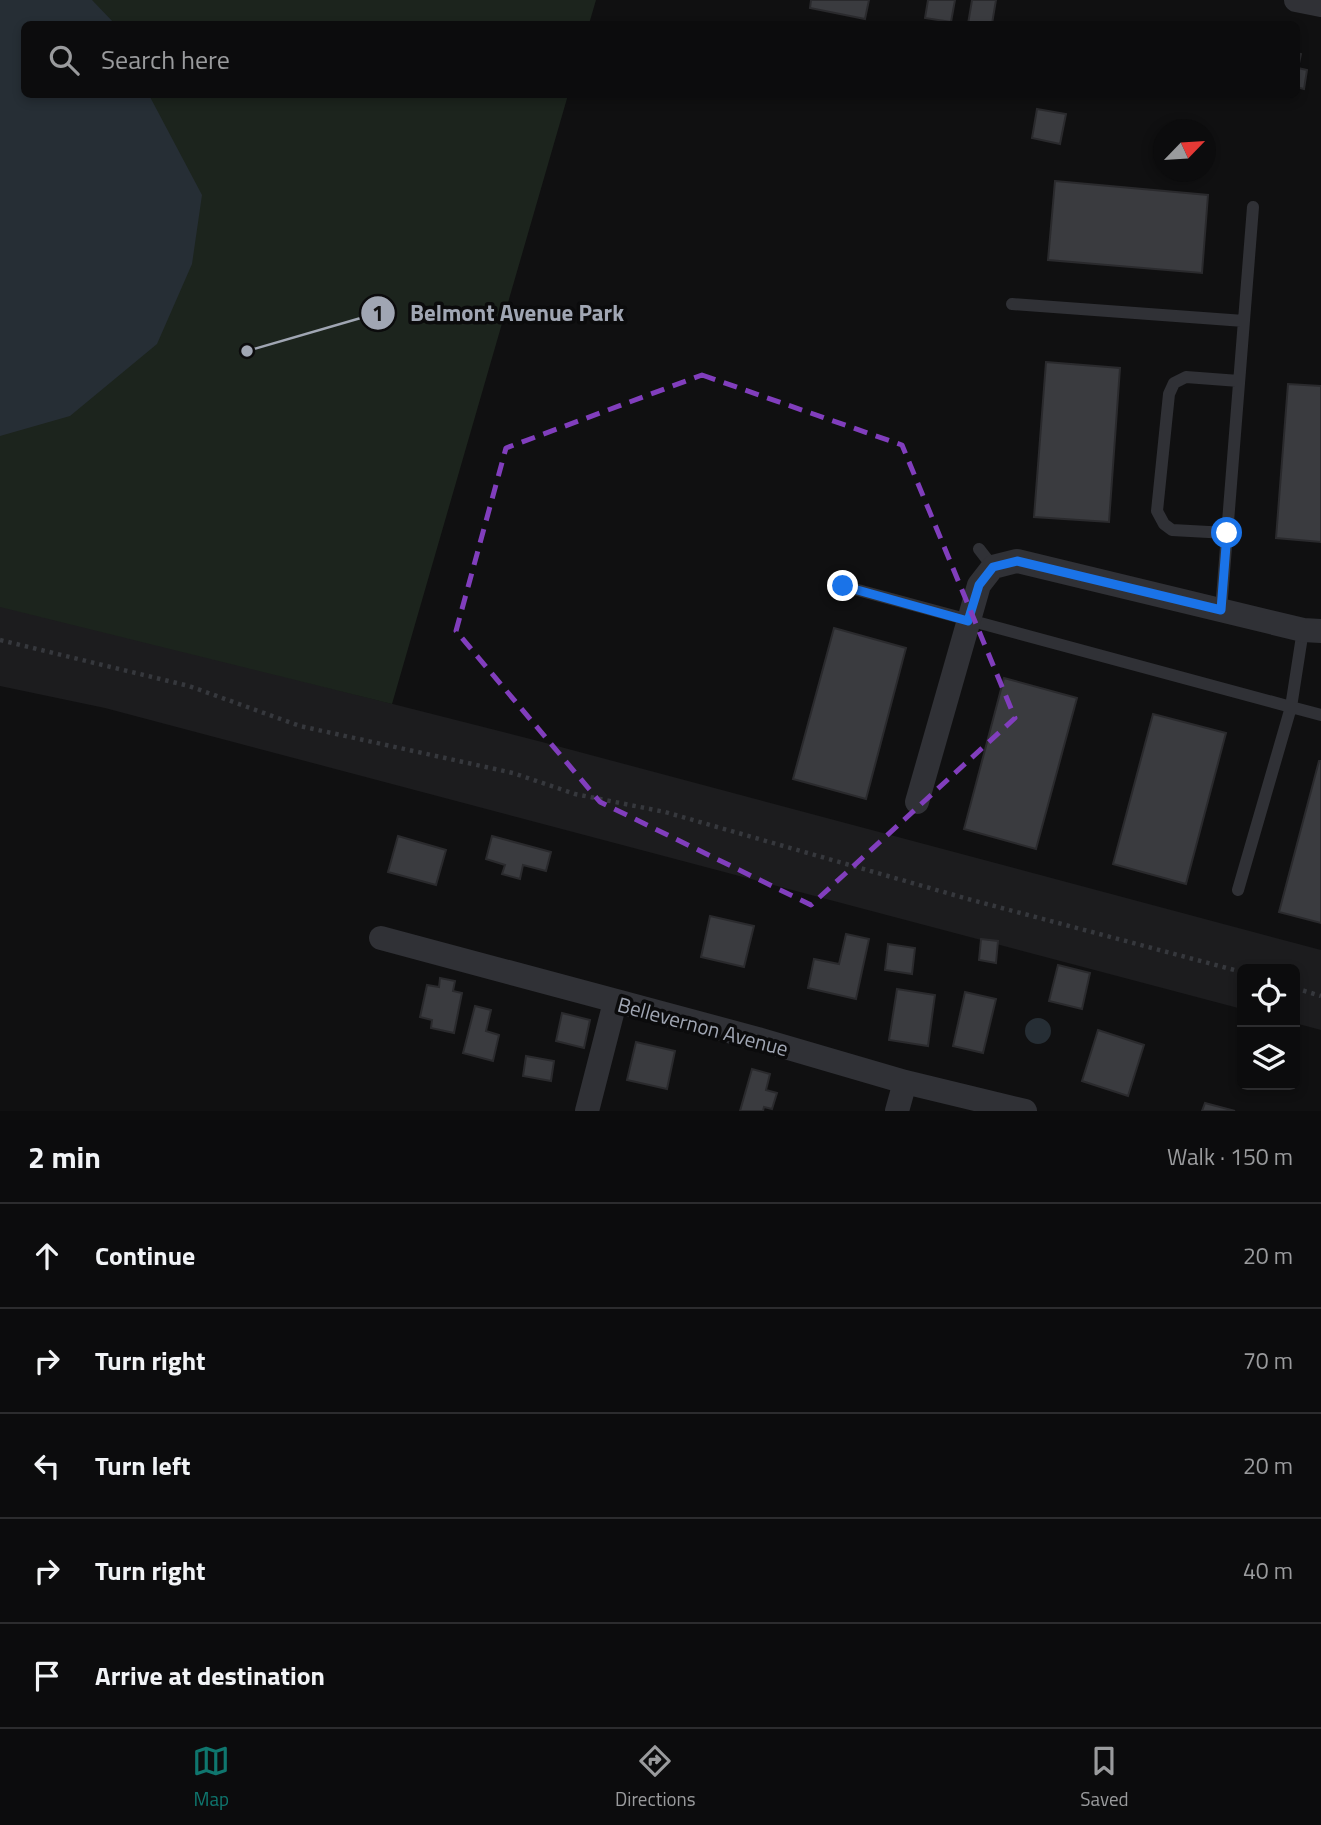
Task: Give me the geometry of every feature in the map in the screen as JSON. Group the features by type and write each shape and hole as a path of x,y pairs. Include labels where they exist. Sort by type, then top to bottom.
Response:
{"street":[{"path":"1296,0 1321,5"},
{"path":"917,802 986,558 1017,561 1312,630"},
{"name":"Bellevernon Avenue","path":"381,939 758,1039 905,1082 1025,1111"},
{"path":"587,1111 615,1002"},
{"path":"897,1111 905,1082"}],"lane":[{"path":"1221,610 1253,207"},
{"path":"1012,304 1244,321"},
{"path":"1227,533 1172,530 1164,524 1157,511 1169,394 1174,383 1186,377 1239,381"},
{"path":"843,586 1321,715"},
{"path":"1238,890 1312,630"}],"path":[{"path":"0,640 189,686 300,726 513,773 575,794 665,813 968,899 1237,971"},
{"path":"1300,990 1321,996"}],"highlighted area":[{"path":"702,375 902,445 1015,718 811,905 600,802 456,631 506,448"}],"shaded area":[{"path":"0,0 596,0 590,21 21,21 21,98 567,98 392,704 0,607"},
{"path":"0,0 92,0 112,21 21,21 21,98 151,98 202,195 192,264 157,344 70,416 0,436"},
{"path":"0,604 542,742 1321,950 1321,1030 1300,1024 1300,964 1237,964 1237,1008 105,708 0,686"},
{"path":"1038,1018 1047,1022 1051,1031 1047,1040 1038,1044 1029,1040 1025,1031 1029,1022"}],"building":[{"path":"811,0 869,0 865,19 810,8"},
{"path":"928,0 955,0 951,21 925,18"},
{"path":"972,0 996,0 992,21 968,21"},
{"path":"1300,68 1307,70 1304,89 1300,88"},
{"path":"1037,109 1066,114 1060,144 1032,138"},
{"path":"1055,181 1208,195 1202,273 1048,260"},
{"path":"1046,362 1120,368 1109,522 1034,517"},
{"path":"1288,384 1321,386 1321,542 1276,538"},
{"path":"834,628 906,648 866,799 793,779"},
{"path":"1004,678 1077,698 1036,849 964,829"},
{"path":"1153,714 1226,733 1186,884 1113,864"},
{"path":"1321,761 1321,923 1279,912"},
{"path":"398,836 446,850 436,885 388,872"},
{"path":"492,836 551,852 546,871 523,865 520,879 502,874 505,865 486,859"},
{"path":"710,916 754,926 744,967 701,957"},
{"path":"846,934 869,939 856,999 808,988 814,959 839,964"},
{"path":"981,939 998,941 996,963 979,960"},
{"path":"888,944 915,948 912,974 885,970"},
{"path":"1058,965 1090,973 1082,1009 1049,1001"},
{"path":"440,978 455,981 453,991 462,993 454,1033 431,1028 432,1020 420,1017 427,985 439,987"},
{"path":"897,989 935,995 928,1046 889,1040"},
{"path":"965,992 996,999 983,1053 953,1046"},
{"path":"475,1006 491,1010 486,1031 499,1035 493,1061 463,1053"},
{"path":"562,1013 590,1020 584,1048 556,1041"},
{"path":"1098,1030 1144,1045 1128,1096 1082,1081"},
{"path":"636,1042 675,1051 667,1089 627,1080"},
{"path":"526,1056 554,1061 551,1081 523,1076"},
{"path":"752,1069 770,1074 766,1090 777,1093 772,1109 764,1107 763,1111 740,1111"},
{"path":"1205,1103 1235,1111 1202,1111"}],"place":[{"name":"Belmont Avenue Park","path":"247,351"}],"route":[{"path":"843,586 968,621 979,585 993,567 1017,561 1221,610 1227,533"}]}
